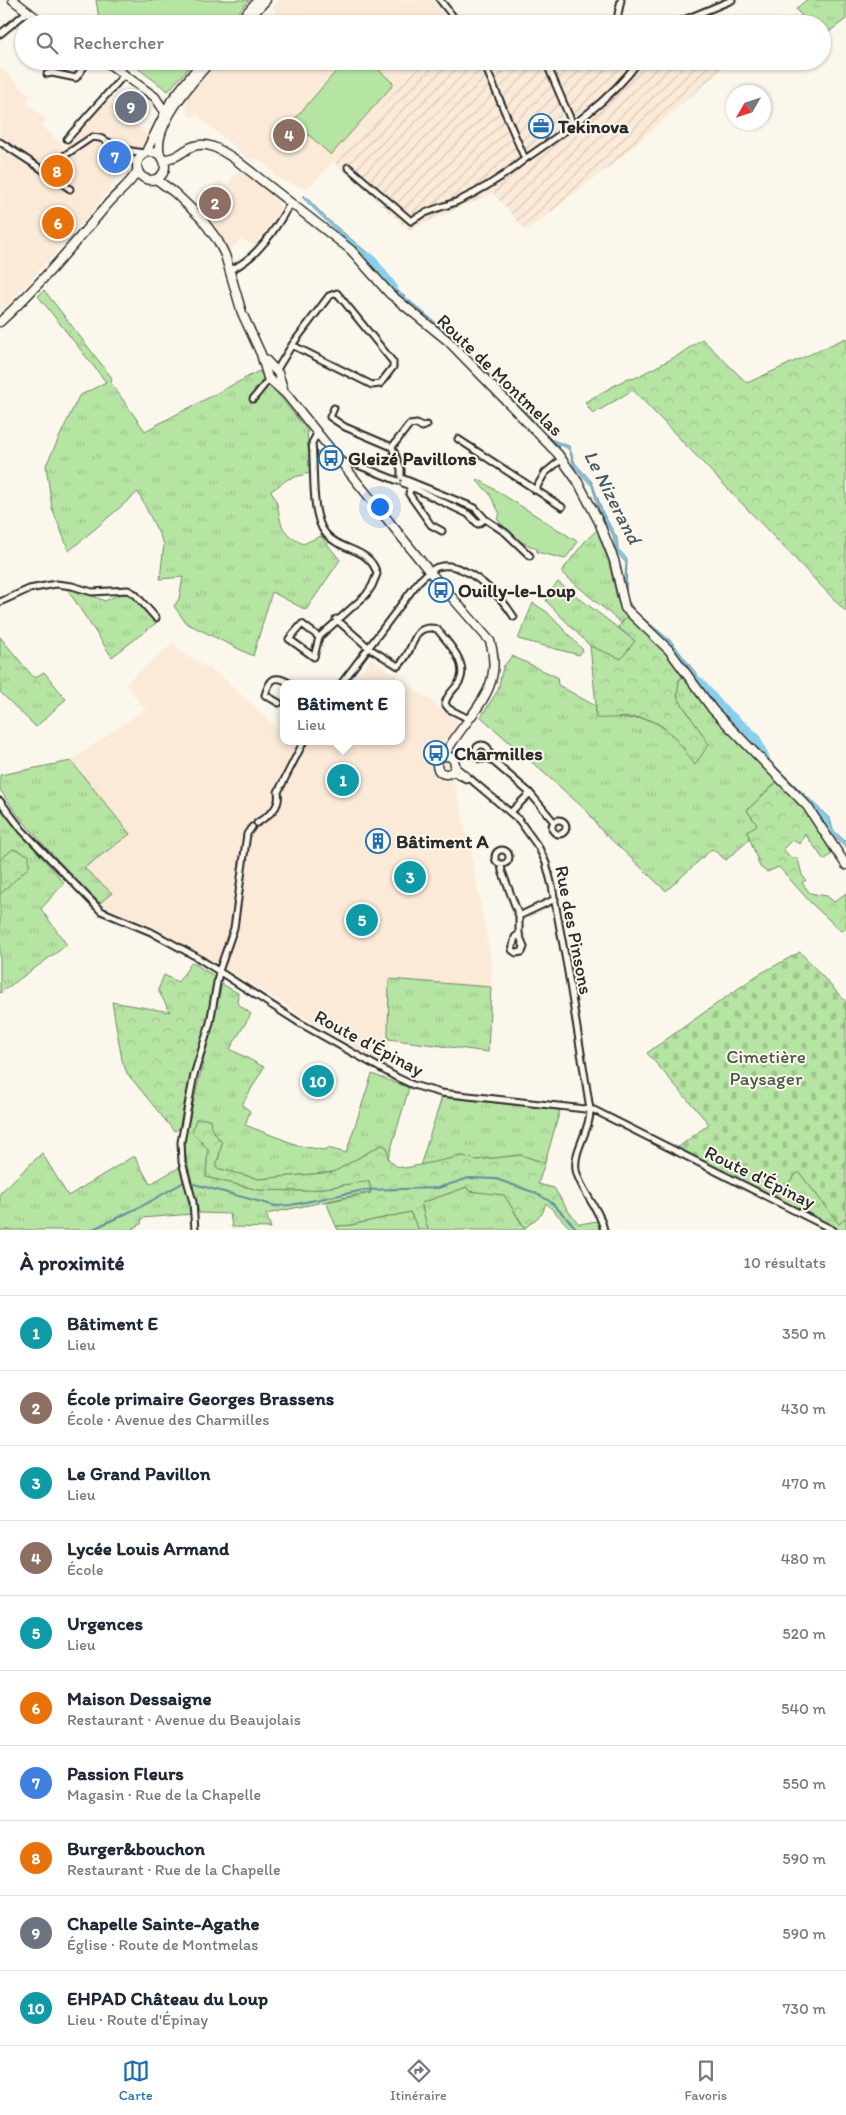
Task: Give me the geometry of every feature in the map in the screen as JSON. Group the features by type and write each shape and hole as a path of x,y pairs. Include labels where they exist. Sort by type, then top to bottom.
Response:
{"street":[{"path":"13,0 31,15"},
{"path":"245,15 258,0"},
{"path":"252,15 266,0"},
{"path":"440,0 452,15"},
{"path":"618,15 621,0"},
{"path":"696,15 732,0"},
{"path":"23,15 27,12"},
{"path":"0,34 15,22"},
{"path":"47,74 52,73 76,78 82,70"},
{"path":"119,70 155,97 173,103"},
{"path":"0,322 86,231 108,204 131,183 138,168 139,158 145,153 173,103 197,70"},
{"path":"175,193 166,176 159,138 173,103 203,70"},
{"path":"487,70 525,159"},
{"path":"549,70 573,125"},
{"path":"348,167 410,220 424,212 478,191 573,125 611,94 631,70"},
{"path":"67,139 125,74"},
{"path":"43,170 92,137 100,138 126,150 145,153 164,163"},
{"path":"0,142 70,189"},
{"name":"Route de Montmelas","path":"152,179 164,163 196,146 205,144 222,150 351,250 395,298 448,341 562,459 588,500 605,535 614,560 625,608 633,618 666,646 719,718 807,806 846,866"},
{"path":"126,150 138,168 175,193 208,226 225,255 242,313 273,376 317,434 429,571 490,641 494,654 494,671 491,686 484,701 458,732 444,756 437,762 438,770 444,775 453,766 458,732"},
{"path":"131,183 152,179"},
{"path":"230,270 249,260 270,234 291,202"},
{"path":"253,399 273,376 292,345 329,296 337,293 393,362 393,367 380,384 372,385 292,345"},
{"path":"334,408 329,418 392,447 401,469 402,480 410,488 468,514 478,524 486,519"},
{"path":"392,447 409,425 417,424 422,427 427,425"},
{"path":"317,434 312,443 316,516 326,535 366,556 377,574 366,595 336,619 319,637 314,657 290,639 302,624 319,637"},
{"path":"458,439 562,507"},
{"path":"535,490 546,473 562,459"},
{"path":"342,463 350,462 475,508 530,556"},
{"path":"410,488 410,494 430,525 442,531"},
{"path":"344,680 429,571 442,566 460,570 473,576 495,593 514,616"},
{"path":"0,602 29,589 56,584 72,586 92,592 128,590 135,594 156,618"},
{"path":"336,619 369,648 398,666 413,647 415,635 420,630 429,627 437,629 460,661 463,671 457,685 447,696 445,704 469,719"},
{"path":"280,703 265,695 270,680 281,678 284,680"},
{"path":"195,1230 193,1202 182,1162 181,1142 194,1075 210,1023 219,971 234,928 247,834 254,825 274,811 280,800 278,792 302,745"},
{"path":"444,756 453,766"},
{"path":"488,757 530,793 554,822"},
{"name":"Rue des Pinsons","path":"453,766 511,812 539,848 549,872 590,1109"},
{"path":"511,812 530,793"},
{"name":"Route d'Épinay","path":"0,801 22,830 101,910 151,932 219,971 298,1022 413,1085 456,1095 590,1109 833,1230"},
{"path":"502,864 502,871 519,916 519,934"},
{"path":"519,916 555,899"},
{"path":"590,1109 589,1121 577,1156 576,1170 600,1216 604,1230"}],"shaded area":[{"path":"279,0 432,0 444,15 274,15 276,12 272,8"},
{"path":"0,67 30,96 27,102 46,120 42,126 65,147 107,100 150,136 83,223 0,313"},
{"path":"211,70 414,70 306,189 277,178 265,163 254,158 251,161 197,115 193,118 188,114 185,99"},
{"path":"414,70 721,70 619,159 526,231 493,193 409,230 333,161"},
{"path":"240,169 278,201 280,210 254,247 241,238 229,252 202,212 210,201 207,197 220,180 227,185"},
{"path":"174,643 182,653 221,676 280,731 280,745 295,745 298,748 300,745 405,745 405,682 457,720 454,780 470,848 492,966 491,987 389,979 389,1068 226,969 100,903 111,893 83,868 130,834 71,761 145,709 125,684"},
{"path":"372,658 402,680 353,680"}],"green space":[{"path":"96,0 249,0 236,15 98,15"},
{"path":"806,0 846,0 846,19 831,30 831,15 801,15 796,9"},
{"path":"140,70 187,70 168,91"},
{"path":"337,70 379,70 394,84 331,155 293,121"},
{"path":"44,290 112,378 111,383 145,431 259,371 307,430 310,473 288,479 271,491 278,507 282,526 286,532 303,544 321,536 340,560 306,610 272,592 253,656 186,623 174,606 179,599 183,577 160,579 164,544 138,492 69,551 52,508 46,465 79,396 106,382 38,296"},
{"path":"846,338 846,612 633,390 593,414 585,402 628,378 633,379 677,356 702,339 747,383"},
{"path":"478,479 578,542 565,559 537,552 537,549 517,540 497,519 500,514 489,493 476,480"},
{"path":"597,530 609,564 618,603 627,617 621,623 561,572 586,540"},
{"path":"558,582 635,641 621,659 590,646 547,602 546,596"},
{"path":"72,587 105,601 120,594 130,594 156,623 112,657 67,589"},
{"path":"533,603 547,612 583,650 579,655 518,639"},
{"path":"627,617 663,649 684,676 679,680 677,697 709,744 695,765 673,736 652,720 637,717 595,718 596,705 590,646 621,659 635,641 618,627"},
{"path":"0,637 34,678 44,672 66,699 36,727 0,692"},
{"path":"512,656 557,677 558,685 615,715 626,719 644,719 660,726 685,750 695,764 691,717 677,697 679,680 684,676 717,717 778,781 747,810 757,825 748,831 749,840 726,860 712,849 666,891 600,829 588,812 481,717 498,690 503,667"},
{"path":"71,761 130,834 84,868 112,893 100,903 71,875 20,818 0,790 0,775"},
{"path":"778,781 810,815 832,854 824,860 805,834 800,844 792,840 783,849 790,857 798,859 802,875 806,880 802,883 810,893 827,896 834,902 846,893 846,929 841,931 810,902 779,867 767,872 760,867 747,831 757,825 747,810"},
{"path":"0,808 64,883 41,909 67,945 0,993"},
{"path":"13,849 29,855 29,867 0,894 0,860"},
{"name":"Cimetière Paysager","path":"800,952 846,1002 846,1218 839,1224 799,1172 774,1196 676,1149 709,1124 647,1053 756,976"},
{"path":"192,962 214,976 214,1000 208,1025 191,1073 179,1129 174,1131 127,1073 122,1060 112,1002 170,1012 158,990 164,975 178,982"},
{"path":"389,979 491,987 488,1052 388,1039"},
{"path":"222,984 238,993 237,1003 251,1014 230,1049 264,1067 242,1105 250,1111 245,1125 300,1146 324,1150 328,1148 346,1153 372,1074 409,1088 388,1159 381,1145 334,1172 259,1179 216,1168 222,1143 211,1128 192,1132 208,1149 206,1177 259,1190 305,1191 369,1181 371,1192 266,1214 271,1228 232,1227 230,1214 199,1213 185,1152 186,1133"},
{"path":"442,1097 560,1110 545,1163 521,1155 477,1160 462,1156 420,1166"},
{"path":"196,1119 210,1119 211,1128 222,1143 216,1168 259,1179 334,1172 381,1145 387,1147 388,1159 396,1166 405,1168 463,1156 477,1160 521,1155 545,1163 538,1184 554,1188 579,1224 598,1221 599,1230 572,1230 546,1203 542,1214 525,1228 504,1195 469,1191 467,1187 421,1203 428,1230 419,1230 410,1212 351,1225 336,1226 326,1202 371,1193 369,1181 305,1191 259,1190 206,1177 208,1149 192,1132"},
{"path":"42,1153 68,1196 132,1157 135,1157 150,1184 180,1167 192,1214 142,1218 141,1224 131,1230 0,1230 0,1193"},
{"path":"799,1172 839,1223 846,1218 846,1230 838,1230 774,1196"},
{"path":"467,1187 469,1191 504,1194 525,1230 428,1230 421,1203"},
{"path":"410,1212 419,1230 338,1230 336,1226 351,1225"}],"water":[{"path":"304,195 327,219 369,254 386,281 447,332 488,373 510,400 527,412 542,432 550,439 569,446 575,463 592,482 603,513 617,538 618,549 627,559 626,595 629,602 636,612 672,642 705,685 708,692 733,721 758,736 766,757 830,819 833,830 846,842 846,847 830,832 810,803 762,757 756,739 730,722 674,651 628,607 624,593 626,563 616,551 613,535 601,516 592,486 574,466 569,450 553,443 541,434 444,333 387,286 376,272 370,260 348,242 302,197"}],"waterway":[{"name":"Le Nizerand","path":"370,258 393,288"},
{"name":"Le Nizerand","path":"699,682 721,708 755,737 765,759"},
{"path":"194,1184 276,1206 291,1205 364,1190 438,1188 469,1178 496,1179 536,1193 551,1202 578,1230"},
{"path":"91,1230 142,1206 184,1182"}],"place":[{"name":"Chapelle Sainte-Agathe","path":"131,107"},
{"name":"Tekinova","path":"541,126"},
{"name":"Lycée Louis Armand","path":"289,135"},
{"name":"Passion Fleurs","path":"115,157"},
{"name":"Burger&bouchon","path":"57,171"},
{"name":"École primaire Georges Brassens","path":"215,203"},
{"name":"Maison Dessaigne","path":"58,223"},
{"name":"Gleizé Pavillons","path":"331,458"},
{"name":"Ouilly-le-Loup","path":"441,590"},
{"name":"Charmilles","path":"436,753"},
{"name":"Bâtiment E","path":"343,780"},
{"name":"Bâtiment A","path":"378,841"},
{"name":"Le Grand Pavillon","path":"410,877"},
{"name":"Urgences","path":"362,920"},
{"name":"EHPAD Château du Loup","path":"318,1081"}]}
